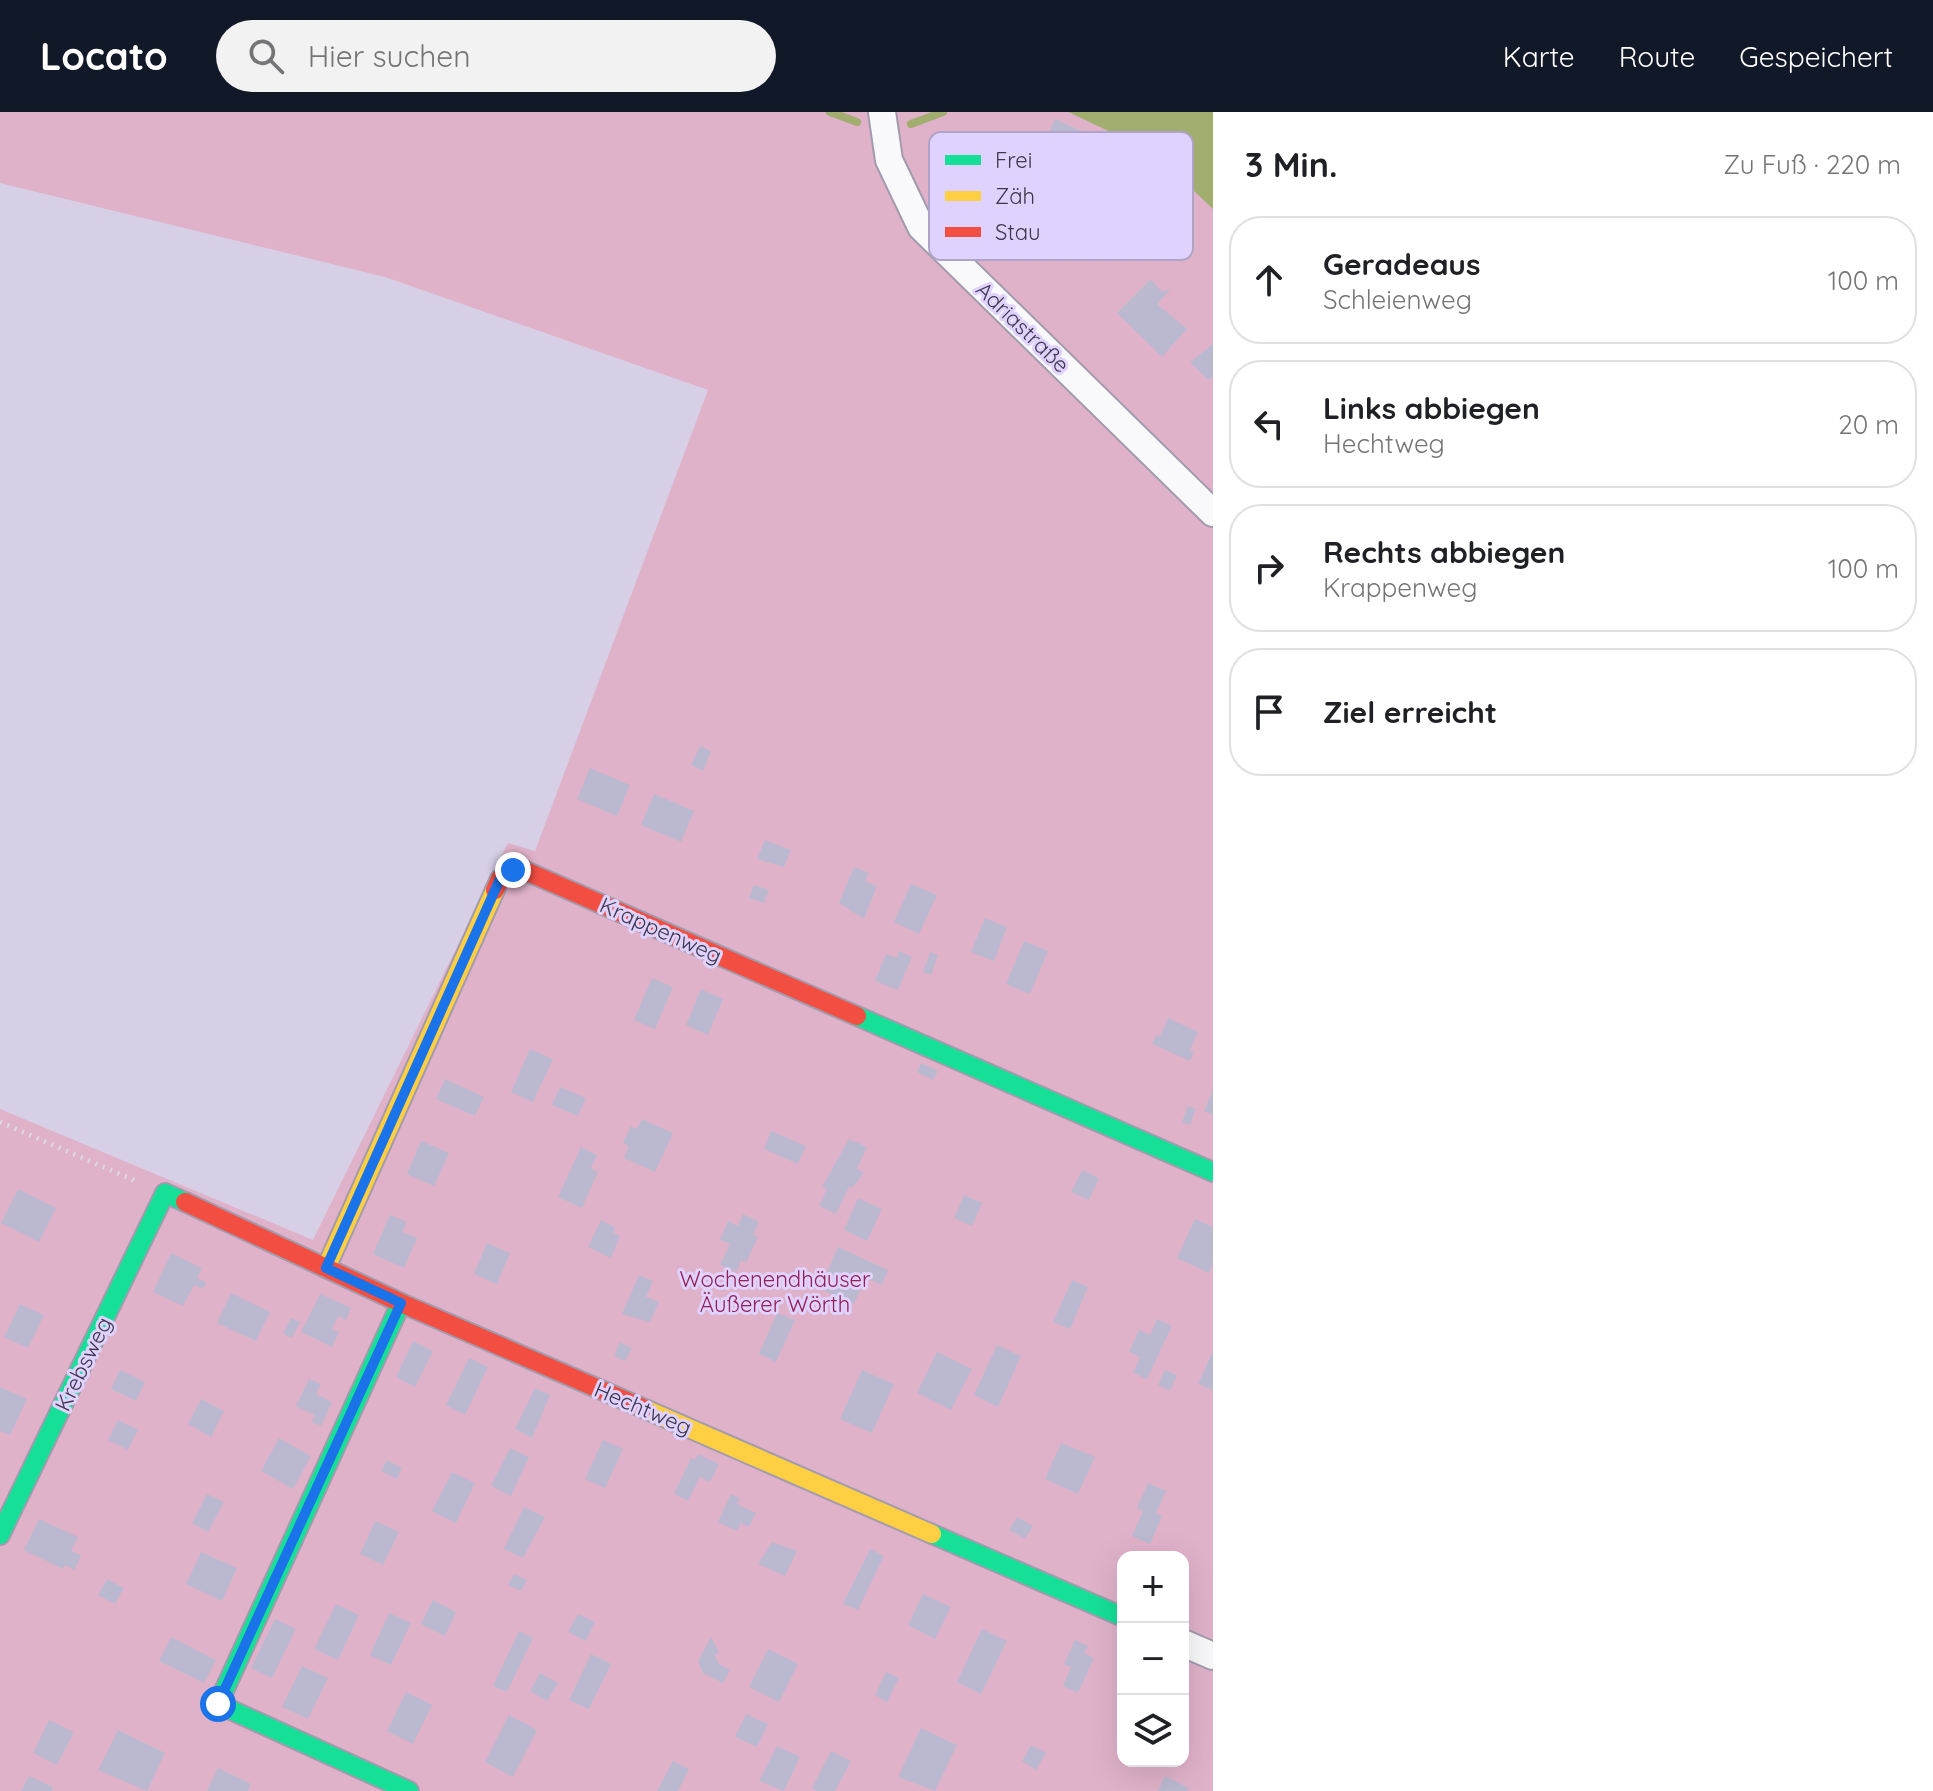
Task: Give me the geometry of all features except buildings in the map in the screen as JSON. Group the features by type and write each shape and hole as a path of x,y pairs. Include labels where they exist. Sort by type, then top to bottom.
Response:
{"street":[{"name":"Adriastraße","path":"882,112 889,160 921,227 929,235"},
{"name":"Adriastraße","path":"955,260 1213,513"},
{"name":"Krappenweg","path":"326,1268 500,879 521,869 1213,1172"},
{"name":"Hechtweg","path":"165,1193 401,1303 1117,1614"},
{"name":"Krebsweg","path":"0,1535 165,1193"},
{"path":"401,1303 218,1704 409,1791"},
{"path":"1189,1646 1213,1656"}],"path":[{"path":"0,1122 165,1193"}],"green space":[{"name":"Wochenendhäuser Äußerer Wörth","path":"0,112 1068,112 1111,132 929,132 929,260 1193,260 1193,186 1213,209 1213,1791 0,1791 0,1109 313,1240 508,843 535,851 708,390 385,277 0,183"}],"shaded area":[{"path":"1068,112 1213,112 1213,209 1193,190 1193,132 1110,132"}],"waterway":[{"path":"830,112 857,122"},
{"path":"911,124 943,112"}],"traffic: fast":[{"path":"857,1016 1213,1172"},
{"path":"0,1535 165,1193 185,1202"},
{"path":"401,1303 218,1704 409,1791"},
{"path":"932,1534 1117,1614"}],"traffic: slow":[{"path":"326,1268 495,890"},
{"path":"645,1409 932,1534"}],"traffic: jam":[{"path":"495,890 500,879 521,869 857,1016"},
{"path":"185,1202 401,1303 645,1409"}],"route":[{"path":"218,1704 401,1303 326,1268 500,879 513,870"}]}
